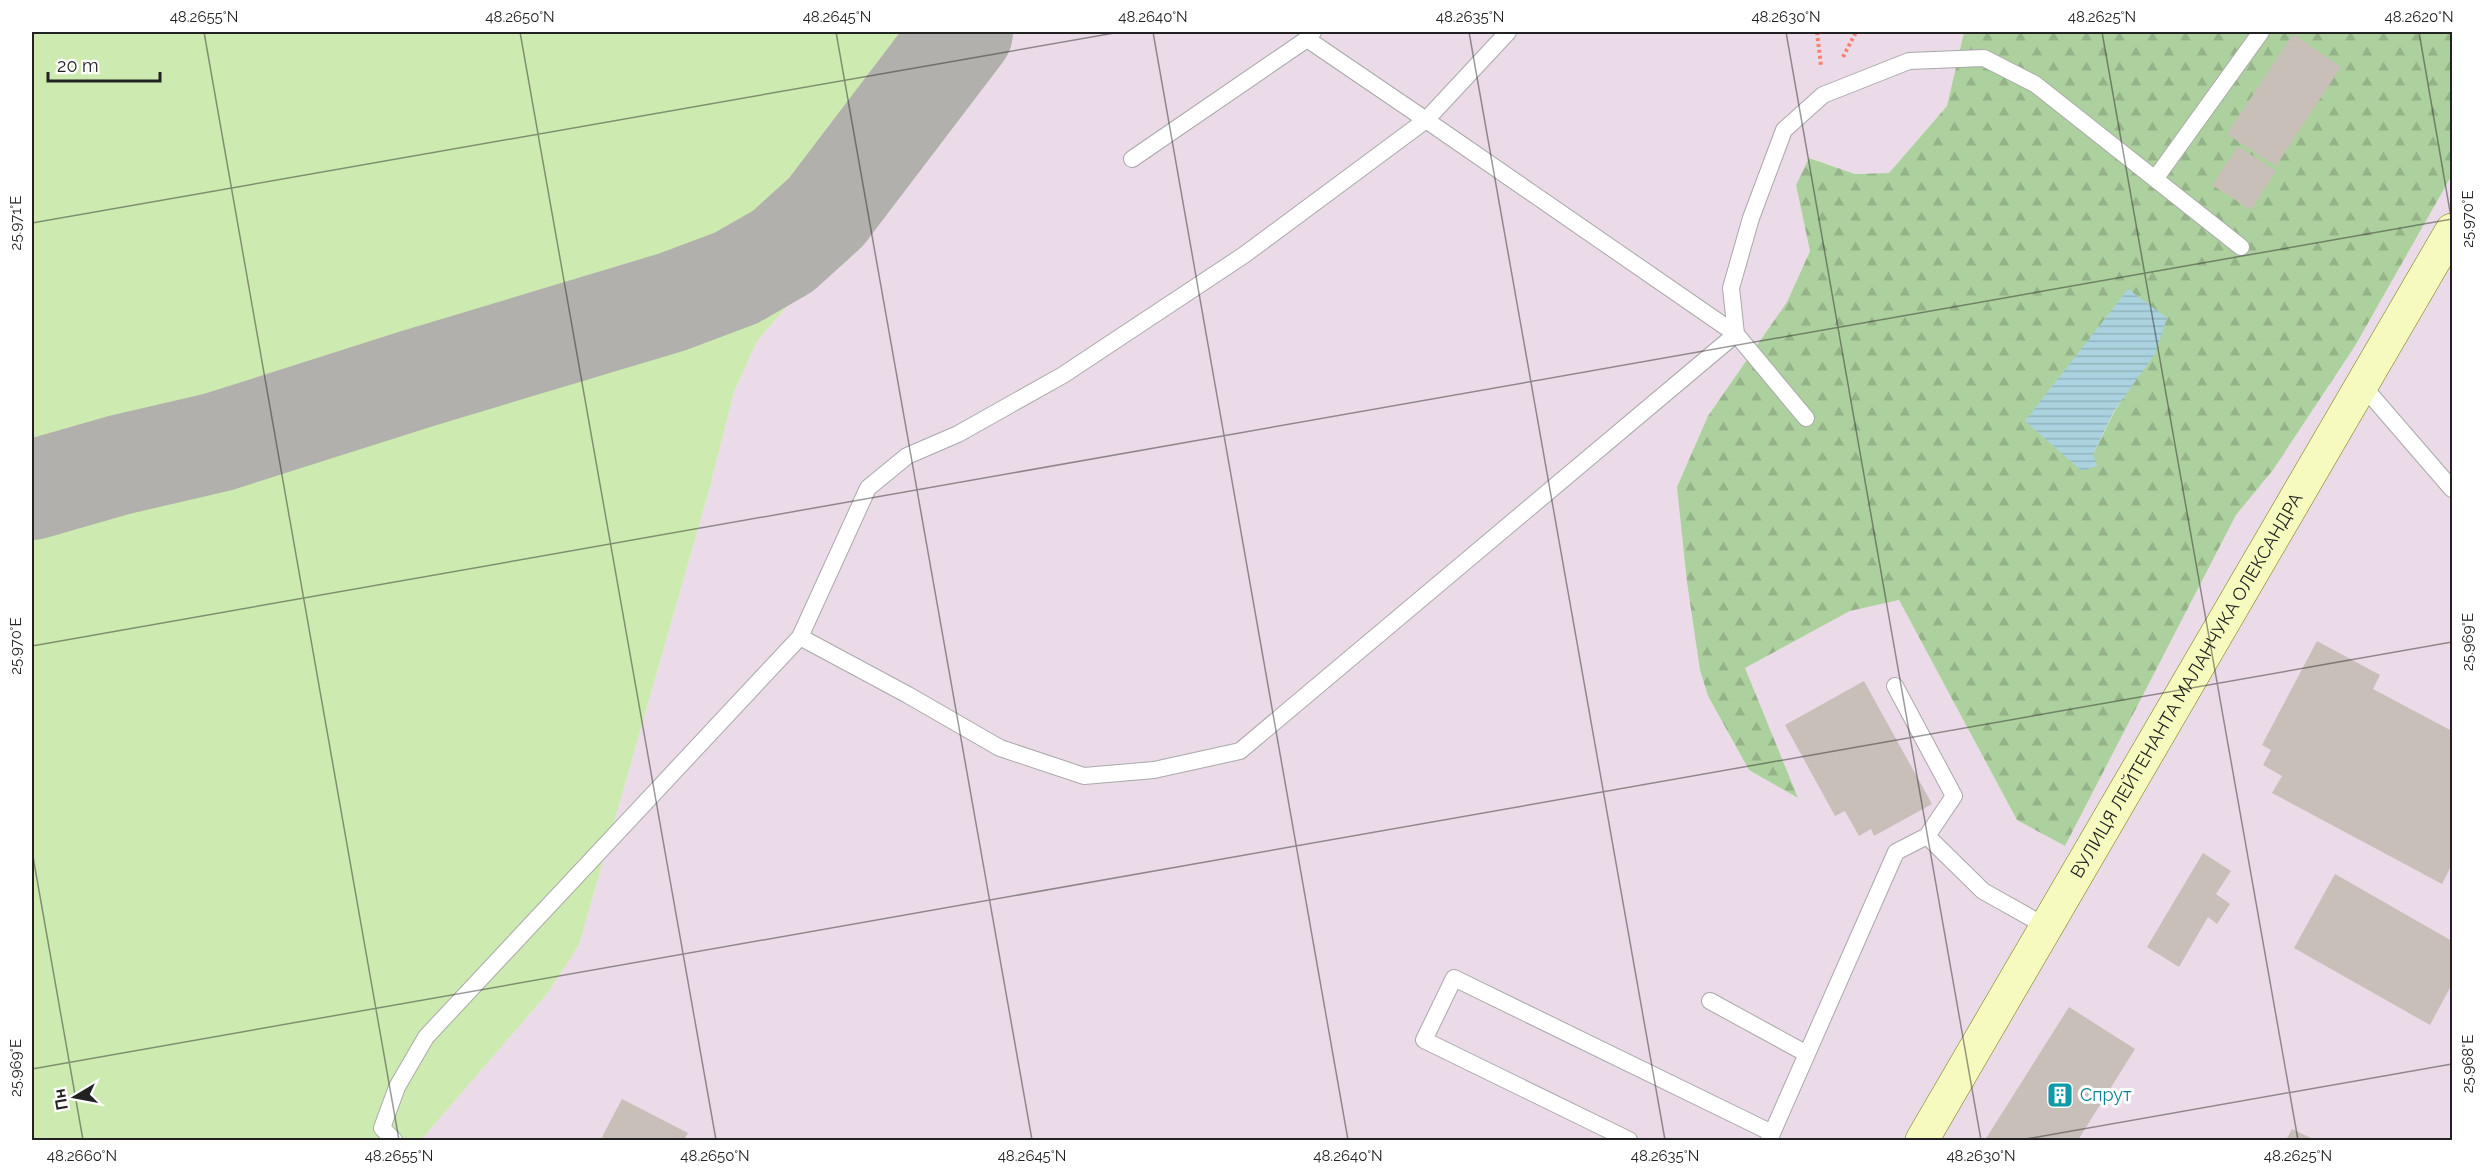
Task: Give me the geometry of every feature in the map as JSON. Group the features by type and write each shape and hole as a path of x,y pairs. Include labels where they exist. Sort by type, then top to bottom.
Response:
{"street":[{"name":"ВУЛИЦЯ ЛЕЙТЕНАНТА МАЛАНЧУКА ОЛЕКСАНДРА","path":"1922,1140 2452,230"}],"lane":[{"path":"394,1140 382,1128 397,1087 426,1037 800,637 868,488 907,456 958,434 1063,375 1244,255 1426,120 1508,32"},
{"path":"2155,179 2260,32"},
{"path":"1132,159 1310,35 1426,120 1736,334 1806,418"},
{"path":"1736,334 1731,288 1751,218 1784,130 1823,95 1909,61 1984,58 2035,84 2241,248"},
{"path":"800,637 908,695 999,748 1084,776 1154,770 1240,751 1736,334"},
{"path":"2363,386 2452,489"},
{"path":"1629,1140 1424,1040 1454,978 1770,1137 1896,852 1927,836 1954,796 1895,686"},
{"path":"1927,836 1983,891 2047,927"},
{"path":"1710,1001 1807,1054"}],"shaded area":[{"path":"1002,32 1964,32 1947,106 1889,173 1855,174 1810,158 1796,185 1810,250 1787,302 1708,416 1700,669 1708,696 1749,770 1797,797 1745,668 1850,611 1899,600 2017,820 2065,846 2236,515 2273,470 2355,346 2452,175 2452,1140 421,1140 547,994 579,945 708,494 734,392 757,341 815,274"}],"green space":[{"path":"32,32 1002,32 815,274 757,341 734,392 708,494 579,945 547,994 421,1140 32,1140"},
{"path":"1964,32 2452,32 2452,175 2355,346 2273,470 2236,515 2065,846 2017,820 1899,600 1850,611 1745,668 1798,798 1749,770 1708,696 1700,670 1687,582 1677,487 1708,416 1787,302 1810,251 1796,185 1809,158 1855,174 1889,173 1947,106","holes":["2128,289 2132,384 2114,412 2093,454"]}],"water":[{"path":"2128,289 2167,318 2155,354 2114,411 2093,454 2097,466 2082,471 2025,421"}],"building":[{"path":"2293,34 2341,67 2276,166 2227,134"},
{"path":"2238,146 2276,171 2251,210 2212,185"},
{"path":"2317,641 2380,675 2373,689 2452,731 2452,864 2442,884 2272,793 2282,776 2263,765 2271,750 2262,745"},
{"path":"1864,681 1932,804 1874,836 1871,829 1859,836 1845,811 1835,816 1785,725"},
{"path":"2203,853 2231,871 2216,894 2230,904 2217,924 2208,917 2179,967 2147,947"},
{"path":"2335,874 2452,941 2452,984 2430,1025 2294,948"},
{"name":"Спрут","path":"2069,1007 2135,1049 2078,1140 1985,1140"},
{"path":"622,1099 688,1133 684,1140 608,1140 602,1137"},
{"path":"2292,1129 2315,1140 2286,1140"}],"taxiway":[{"path":"32,490 119,465 218,442 416,379 672,302 736,278 783,251 826,212 963,32"}],"place":[{"name":"Спрут","path":"2060,1095"}]}
